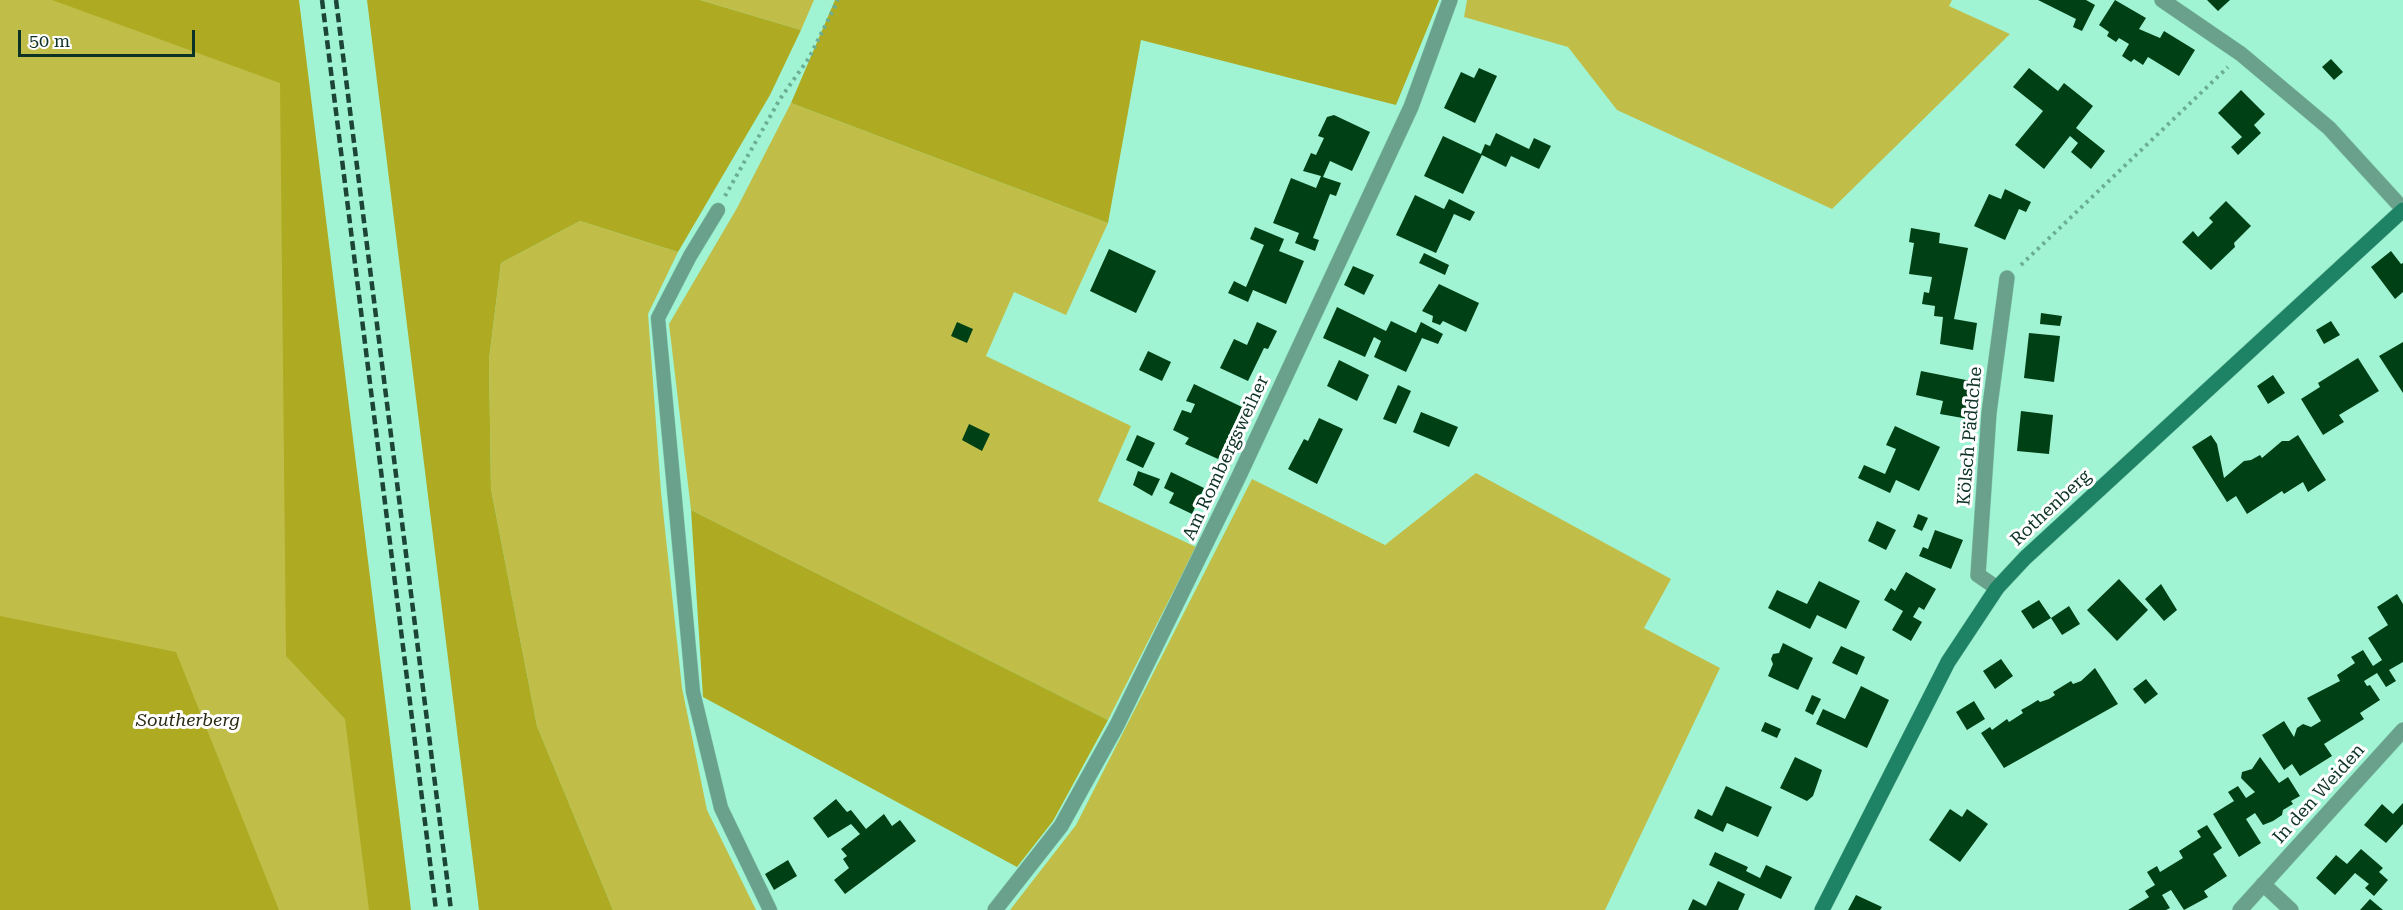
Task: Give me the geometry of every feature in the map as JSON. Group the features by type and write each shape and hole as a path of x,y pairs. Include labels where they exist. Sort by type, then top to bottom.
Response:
{"street":[{"name":"Am Rombergsweiher","path":"995,910 1061,826 1117,725 1213,531 1382,171 1422,82 1450,0"},
{"path":"2162,0 2241,54 2330,128 2403,210"},
{"name":"Rothenberg","path":"1822,910 1947,662 1997,588 2025,558 2403,210"},
{"name":"Kölsch Päddche","path":"1997,588 1978,575 1989,413 2007,278"},
{"name":"In den Weiden","path":"2240,910 2403,730"},
{"path":"2263,884 2291,910"}],"lane":[{"path":"718,210 690,256 658,318 693,692 721,808 770,910"}],"path":[{"path":"718,210 780,99 809,58 838,0"},
{"path":"2007,278 2241,54"}],"green space":[{"name":"Southerberg","path":"0,0 294,0 400,910 0,910"},
{"path":"52,0 299,0 411,910 369,910 345,719 286,656 280,83"},
{"path":"367,0 700,0 801,30 770,95 678,252 580,221 501,263 489,360 491,489 537,726 613,910 479,910"},
{"path":"700,0 814,0 801,30"},
{"path":"835,0 1439,0 1396,105 1141,40 1108,223 791,103"},
{"path":"1467,0 1952,0 1949,6 2010,34 1832,209 1617,110 1568,47 1464,17"},
{"path":"791,103 1108,223 1066,315 1014,292 986,356 1131,426 1098,501 1196,547 1108,720 691,510 669,324 737,208"},
{"path":"580,221 678,252 648,314 661,492 682,688 707,810 756,910 613,910 537,726 491,489 489,360 501,263"},
{"path":"1476,473 1671,579 1644,628 1720,668 1605,910 1010,910 1076,825 1252,479 1385,545"},
{"path":"691,510 1108,720 1053,821 1017,867 703,697"},
{"path":"0,616 176,652 279,910 0,910"}],"building":[{"path":"2038,0 2086,0 2095,5 2082,31 2073,27 2076,19"},
{"path":"2115,0 2146,18 2139,29 2160,38 2164,31 2195,50 2179,76 2148,57 2143,65 2134,59 2131,62 2122,56 2129,44 2119,38 2116,42 2107,36 2109,32 2099,25"},
{"path":"2207,0 2230,0 2218,11"},
{"path":"2331,59 2343,72 2334,80 2322,67"},
{"path":"1479,68 1497,76 1475,123 1444,108 1461,72 1474,78"},
{"path":"2029,68 2058,91 2064,83 2093,106 2076,128 2105,151 2091,169 2071,152 2078,143 2070,136 2044,169 2015,145 2043,111 2013,87"},
{"path":"2241,90 2265,114 2254,125 2261,133 2238,155 2231,147 2242,137 2218,113"},
{"path":"1334,115 1370,132 1352,171 1330,161 1323,177 1341,183 1336,196 1330,194 1313,238 1319,240 1315,251 1295,243 1299,233 1273,223 1291,178 1316,188 1321,176 1303,171 1311,153 1316,155 1324,138 1318,136 1327,117"},
{"path":"1496,133 1529,149 1534,138 1551,146 1539,169 1511,156 1506,167 1482,155 1463,194 1424,176 1443,136 1481,154 1485,144 1490,146"},
{"path":"2005,189 2031,202 2026,212 2019,209 2005,240 1974,226 1989,194 2001,199"},
{"path":"1415,195 1444,209 1449,199 1475,212 1470,221 1454,214 1436,253 1396,235"},
{"path":"2226,201 2251,226 2234,243 2235,247 2211,270 2182,242 2193,231 2198,237 2213,222 2209,218"},
{"path":"1255,227 1284,239 1279,251 1304,261 1286,304 1253,290 1248,302 1228,293 1234,281 1246,287 1264,245 1250,239"},
{"path":"1911,228 1940,233 1939,243 1968,248 1954,319 1977,323 1973,350 1940,344 1943,317 1934,316 1935,306 1922,304 1924,292 1929,293 1932,277 1909,274 1914,243 1909,242"},
{"path":"1109,249 1156,271 1136,313 1090,291"},
{"path":"2391,251 2401,264 2403,263 2403,292 2395,299 2371,267"},
{"path":"1424,253 1449,265 1445,275 1419,263"},
{"path":"1353,266 1374,275 1364,295 1344,285"},
{"path":"1439,284 1479,303 1466,332 1443,321 1440,325 1432,322 1433,316 1422,311"},
{"path":"1337,307 1386,331 1391,321 1416,333 1421,322 1443,334 1438,344 1422,338 1406,372 1374,357 1381,341 1374,337 1365,357 1323,338"},
{"path":"2041,313 2062,316 2060,326 2040,324"},
{"path":"2331,321 2340,335 2324,344 2316,330"},
{"path":"957,322 973,329 967,343 951,336"},
{"path":"1257,322 1277,331 1268,349 1264,348 1248,381 1220,368 1234,339 1247,345"},
{"path":"2029,333 2060,336 2054,382 2024,378"},
{"path":"2403,342 2403,393 2379,356"},
{"path":"1148,351 1171,362 1162,381 1139,370"},
{"path":"2358,358 2379,391 2339,415 2344,422 2323,435 2301,399 2320,387 2318,383"},
{"path":"1339,360 1369,375 1357,401 1327,386"},
{"path":"1921,371 1981,383 1974,420 1940,414 1943,401 1916,395"},
{"path":"2273,375 2285,393 2268,404 2257,386"},
{"path":"1194,384 1242,407 1218,459 1185,444 1189,438 1173,430 1182,410 1191,413 1195,404 1186,401"},
{"path":"1398,385 1411,391 1396,424 1383,419"},
{"path":"2021,411 2053,415 2049,454 2017,451"},
{"path":"1421,412 1458,427 1449,447 1413,432"},
{"path":"1319,418 1343,429 1317,484 1288,469 1304,439 1308,441"},
{"path":"969,424 990,434 982,451 962,440"},
{"path":"1895,426 1940,447 1919,491 1896,480 1890,493 1858,478 1864,465 1885,474 1896,449 1886,445"},
{"path":"1137,435 1155,443 1143,468 1126,460"},
{"path":"2211,435 2217,444 2224,478 2244,461 2260,455 2262,458 2282,441 2289,441 2298,435 2326,480 2308,492 2303,482 2284,494 2282,491 2247,514 2236,496 2227,502 2192,447"},
{"path":"1138,471 1160,479 1152,496 1133,485"},
{"path":"1171,472 1204,488 1192,514 1169,503 1174,493 1164,488"},
{"path":"1918,514 1928,518 1922,531 1913,527"},
{"path":"1877,521 1896,530 1886,550 1868,541"},
{"path":"1935,530 1963,540 1951,569 1919,556 1923,547 1928,549"},
{"path":"1906,572 1936,589 1924,610 1919,607 1913,617 1922,622 1911,641 1892,630 1903,611 1884,600 1891,588 1895,591"},
{"path":"2119,579 2148,610 2117,641 2087,610"},
{"path":"1819,581 1860,601 1846,629 1817,615 1810,629 1768,608 1777,590 1807,604"},
{"path":"2161,584 2177,610 2164,621 2145,599"},
{"path":"2397,594 2403,604 2403,662 2389,670 2396,681 2386,687 2377,673 2364,681 2367,686 2370,685 2380,700 2360,713 2364,719 2324,744 2332,756 2300,776 2292,764 2284,770 2262,735 2284,721 2294,737 2297,728 2303,724 2311,727 2321,721 2307,698 2340,681 2337,675 2355,663 2351,657 2363,650 2373,666 2382,660 2368,638 2388,625 2377,607"},
{"path":"2039,600 2051,618 2033,629 2021,611"},
{"path":"2069,606 2080,624 2062,635 2051,618"},
{"path":"1783,643 1813,658 1798,690 1768,676 1773,664 1771,659 1773,654 1779,653"},
{"path":"1841,646 1865,657 1857,675 1832,663"},
{"path":"2001,659 2013,676 1995,689 1983,671"},
{"path":"2095,668 2118,704 2004,768 1981,733 1990,727 1992,730 2007,719 2009,722 2023,713 2021,710 2038,700 2040,702 2049,699 2055,695 2053,692 2071,681 2073,684 2081,681"},
{"path":"2146,679 2158,694 2145,704 2133,689"},
{"path":"1861,686 1889,700 1867,748 1816,724 1823,709 1845,719"},
{"path":"1812,695 1821,699 1813,715 1805,711"},
{"path":"1974,701 1985,719 1967,730 1956,712"},
{"path":"1765,722 1781,729 1777,738 1761,731"},
{"path":"1795,757 1822,770 1813,796 1807,801 1780,788"},
{"path":"2260,757 2279,783 2288,777 2300,796 2291,801 2293,804 2283,810 2282,815 2273,821 2263,825 2255,813 2246,819 2261,843 2239,857 2213,814 2234,801 2228,792 2238,786 2246,798 2255,792 2241,778 2242,772 2252,769"},
{"path":"1726,786 1772,807 1758,837 1727,823 1723,832 1694,818 1698,809 1712,816"},
{"path":"836,799 847,812 851,810 866,829 884,814 892,826 900,820 916,841 845,894 834,880 849,868 843,859 847,856 841,849 860,834 851,824 828,838 813,818"},
{"path":"2403,803 2403,824 2386,843 2364,825 2382,804 2393,814"},
{"path":"1950,809 1962,817 1967,809 1988,824 1960,862 1929,840"},
{"path":"2207,825 2222,848 2213,854 2227,876 2204,891 2208,897 2184,910 2171,890 2162,895 2170,908 2166,910 2128,910 2149,897 2145,891 2155,885 2147,872 2157,866 2160,872 2183,858 2179,851 2201,837 2197,831"},
{"path":"2361,849 2383,868 2379,872 2388,880 2374,896 2365,888 2369,884 2355,873 2335,895 2316,878 2336,855 2347,864"},
{"path":"1715,852 1748,867 1746,871 1760,878 1766,865 1792,877 1781,899 1709,865"},
{"path":"788,860 797,876 774,890 765,874"},
{"path":"1718,881 1745,894 1738,910 1688,910 1693,899 1706,906"},
{"path":"1856,895 1882,907 1880,910 1848,910"},
{"path":"2370,899 2383,910 2360,910"}],"railway":[{"path":"322,0 436,910"},
{"path":"336,0 451,910"}]}
